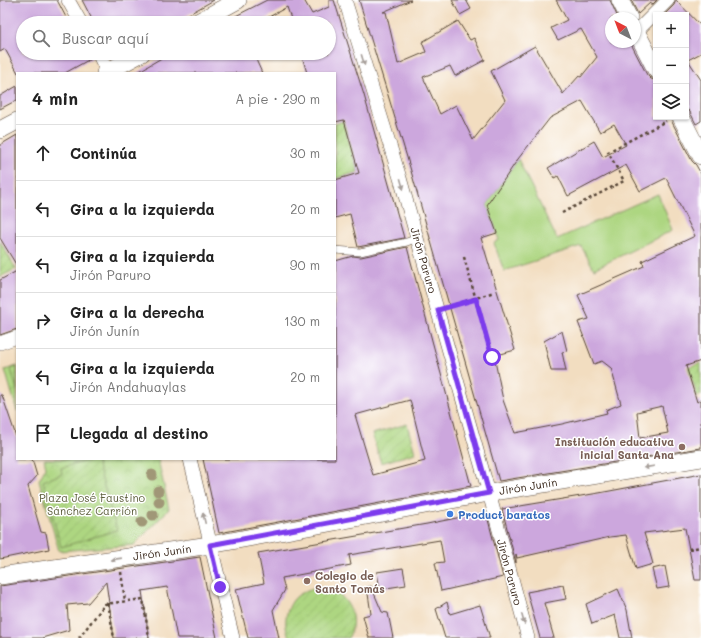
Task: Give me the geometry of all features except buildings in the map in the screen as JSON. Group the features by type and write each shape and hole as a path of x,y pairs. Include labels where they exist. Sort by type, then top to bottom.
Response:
{"street":[{"path":"68,0 77,16"},
{"path":"209,16 238,0"},
{"name":"Jirón Paruro","path":"345,0 400,178 438,310 528,638"},
{"path":"620,0 626,12"},
{"path":"641,21 668,0"},
{"path":"641,41 653,64"},
{"path":"101,60 107,72"},
{"path":"109,72 130,60"},
{"path":"675,120 701,156"},
{"path":"0,130 16,122"},
{"path":"0,343 16,337"},
{"name":"Jirón Junín","path":"0,576 210,545 489,493 701,458"},
{"path":"190,460 232,638"}],"lane":[{"path":"336,250 360,252 407,242 417,238"}],"path":[{"path":"562,213 624,181 608,152 672,120"},
{"path":"464,257 492,357"},
{"path":"438,310 494,292"},
{"path":"690,550 701,547"},
{"path":"118,558 125,601"},
{"path":"79,638 105,604 144,599 149,638"},
{"path":"108,603 114,638"}],"green space":[{"path":"343,121 358,172 336,179 336,124"},
{"path":"518,159 557,239 658,194 673,230 594,269 581,246 504,271 494,243 499,240 487,205"},
{"path":"0,241 16,269 0,277"},
{"path":"701,363 701,395 697,396 688,367"},
{"path":"16,366 16,408 5,370"},
{"path":"16,367 16,386 11,369"},
{"path":"407,424 415,453 381,463 372,434"},
{"name":"Plaza José Faustino Sánchez Carrión","path":"44,460 158,460 169,509 134,545 59,551 39,480 46,467"},
{"path":"89,460 96,460 117,530 61,547 43,481 62,474 61,468"},
{"path":"317,588 335,592 347,603 352,614 351,632 348,638 290,638 286,628 286,616 290,606 298,595"}],"place":[{"name":"Institución educativa inicial Santa Ana","path":"682,447"},
{"name":"Product baratos","path":"450,514"},
{"name":"Colegio de Santo Tomás","path":"307,581"}],"route":[{"path":"220,587 210,545 489,493 438,310 476,299 492,357"}]}
